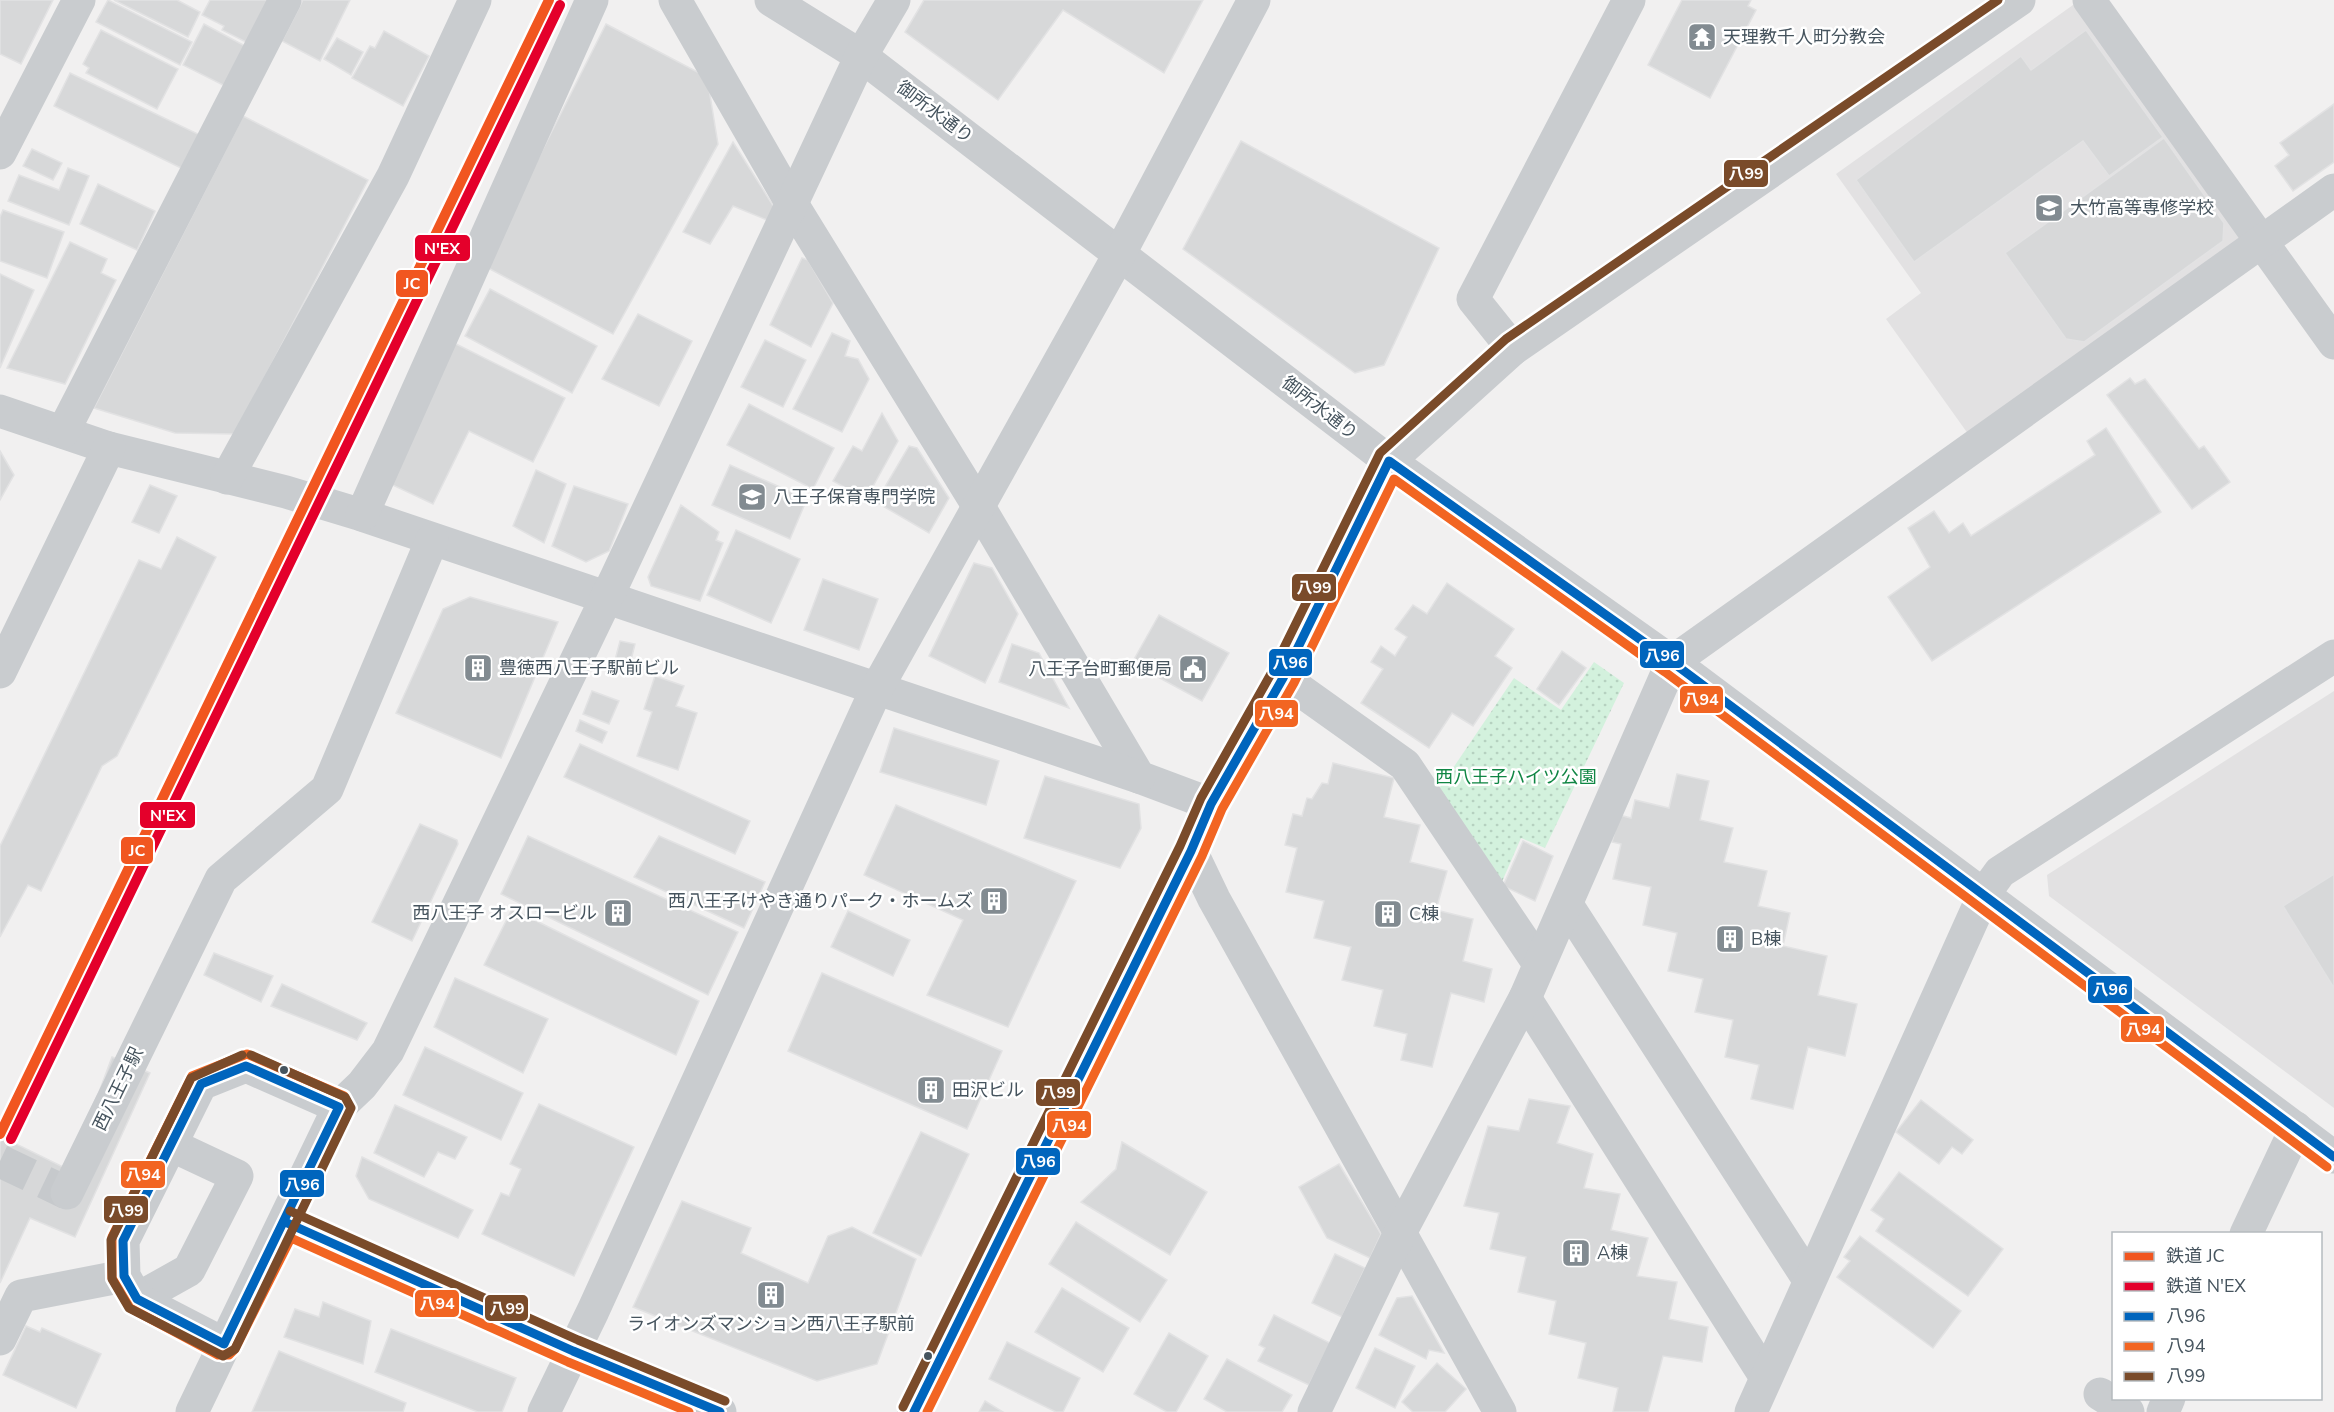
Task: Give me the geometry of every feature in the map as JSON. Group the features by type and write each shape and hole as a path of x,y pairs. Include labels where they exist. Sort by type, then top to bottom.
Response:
{"street":[{"path":"0,153 79,0"},
{"path":"63,432 285,0"},
{"path":"227,478 393,176 475,0"},
{"path":"362,515 592,0"},
{"path":"675,0 792,204 979,507 1138,777"},
{"name":"御所水通り","path":"771,0 861,56 1389,461 1672,662 2334,1157"},
{"path":"192,1412 339,1107 362,1085 388,1051 606,599 861,56 894,0"},
{"path":"544,1412 876,690 1120,253 1254,0"},
{"path":"1513,350 1473,299 1629,0"},
{"path":"914,1412 1191,851 1211,804 1283,678 1389,461 1513,350 2019,0"},
{"path":"2089,0 2334,342"},
{"path":"1314,1412 1401,1231 1525,998 1672,662 2334,190"},
{"path":"0,411 109,447 286,492 362,515 1138,777 1211,804"},
{"path":"0,672 109,447"},
{"name":"西八王子駅","path":"67,1193 221,879 327,789 432,540"},
{"path":"1751,1412 1765,1376 1984,894 2001,872 2334,656"},
{"path":"1283,678 1405,765 1539,964"},
{"path":"1191,851 1214,899 1500,1412"},
{"path":"1567,905 1809,1280"},
{"path":"1525,998 1765,1376"},
{"path":"130,1287 123,1241 201,1084 246,1066 339,1107"},
{"path":"2246,1232 2296,1128"},
{"path":"0,1339 21,1296 130,1287 189,1270 237,1176 171,1145"},
{"path":"285,1221 573,1351 720,1412"},
{"path":"130,1287 224,1344"},
{"path":"2100,1394 2128,1412"}],"shaded area":[{"name":"大竹高等専修学校","path":"2080,0 2263,241 1976,445 1886,319 1921,293 1836,174"},
{"path":"2334,691 2334,1108 2049,896 2047,875"}],"green space":[{"name":"西八王子ハイツ公園","path":"1594,662 1624,683 1545,848 1521,838 1494,900 1430,802 1514,678 1561,710"}],"building":[{"path":"0,0 53,0 21,64 0,54"},
{"path":"108,0 192,42 180,65 96,22"},
{"path":"114,0 177,0 200,12 188,37"},
{"path":"210,0 271,0 248,43 222,30 224,26 202,15"},
{"path":"303,0 350,0 320,61 282,41"},
{"path":"924,0 1203,0 1164,73 1063,10 998,100 905,32"},
{"name":"天理教千人町分教会","path":"1682,0 1751,0 1748,6 1756,10 1710,98 1648,65"},
{"path":"204,24 247,47 227,87 183,65"},
{"path":"606,24 707,77 718,144 613,334 484,266"},
{"path":"101,30 178,69 157,109 86,73 89,68 83,64"},
{"path":"2086,30 2163,137 2109,176 2083,141 1914,262 1856,180 2021,56 2031,70"},
{"path":"384,31 429,56 403,106 352,78 370,46 375,48"},
{"path":"337,38 363,52 351,75 324,59"},
{"path":"70,73 200,135 183,169 54,106"},
{"path":"2334,104 2334,162 2293,191 2275,166 2289,155 2280,143"},
{"path":"243,116 368,180 235,434 175,433 94,408"},
{"path":"2164,138 2224,223 2223,241 2084,342 2066,339 2005,253"},
{"path":"1241,141 1439,248 1384,365 1355,373 1183,249"},
{"path":"733,142 774,207 767,220 733,206 710,244 683,232"},
{"path":"32,149 62,163 53,180 23,166"},
{"path":"68,168 89,176 69,225 8,201 19,175 59,190"},
{"path":"98,184 155,211 137,250 80,224"},
{"path":"3,210 64,232 47,278 0,261 0,217"},
{"path":"70,242 107,259 101,273 116,280 65,384 7,368"},
{"path":"802,258 808,260 833,303 811,347 770,325"},
{"path":"0,274 34,290 0,368"},
{"path":"490,289 597,346 572,393 465,336"},
{"path":"638,314 692,341 659,406 602,379"},
{"path":"832,333 850,341 845,356 858,359 869,379 842,432 793,409"},
{"path":"765,340 806,360 783,407 741,387"},
{"path":"450,341 565,398 533,462 469,431 433,504 384,481"},
{"path":"2130,378 2135,384 2145,379 2199,449 2204,446 2230,482 2192,509 2107,395"},
{"path":"749,404 834,448 813,489 727,445"},
{"path":"882,413 898,441 866,499 833,481 853,446 862,451"},
{"path":"2106,428 2161,512 1932,661 1888,597 1930,567 1908,528 1934,511 1949,533 1963,523 1971,536 2095,455 2087,441"},
{"path":"909,446 917,448 949,498 929,533 876,502"},
{"path":"0,451 14,475 0,500"},
{"path":"730,465 807,499 790,539 712,505"},
{"path":"536,470 566,484 544,543 513,526"},
{"path":"150,485 177,496 159,533 132,522"},
{"path":"574,486 628,504 609,551 586,562 552,546"},
{"path":"681,505 719,532 716,540 723,543 700,601 651,586 648,577"},
{"path":"736,530 800,559 771,623 707,595"},
{"path":"177,537 216,557 117,756 102,766 41,891 28,885 0,937 0,846 139,560 161,569"},
{"path":"974,563 992,568 1018,614 985,683 929,656"},
{"path":"823,579 878,599 859,650 804,630"},
{"path":"1447,583 1514,629 1495,656 1512,668 1473,726 1452,713 1429,748 1361,703 1383,669 1371,662 1381,646 1395,656 1407,637 1395,629 1413,605 1427,614"},
{"name":"豊徳西八王子駅前ビル","path":"470,597 558,622 501,758 396,713 443,609"},
{"path":"1159,615 1229,653 1202,701 1132,663"},
{"path":"620,641 635,644 630,664 615,660"},
{"path":"1012,644 1039,653 1069,708 999,682"},
{"path":"1562,651 1586,668 1559,705 1537,689"},
{"path":"655,676 684,686 676,706 697,713 678,770 637,756 652,712 644,709"},
{"path":"592,691 619,701 609,724 583,714"},
{"path":"580,720 607,732 602,743 576,731"},
{"path":"894,728 999,761 986,805 880,772"},
{"path":"580,744 750,821 735,854 564,777"},
{"name":"C棟","path":"1333,763 1394,778 1384,817 1420,825 1410,862 1447,871 1436,910 1473,919 1463,961 1492,969 1484,1002 1451,993 1432,1067 1401,1060 1407,1034 1374,1026 1383,990 1342,980 1351,947 1314,938 1324,901 1286,892 1297,848 1285,845 1293,814 1302,816 1307,798 1312,799 1322,783 1328,784"},
{"name":"B棟","path":"1677,774 1709,781 1700,820 1733,828 1724,862 1767,871 1758,906 1790,913 1783,946 1827,956 1818,995 1857,1004 1845,1056 1808,1047 1793,1109 1751,1099 1759,1065 1725,1057 1733,1020 1695,1012 1703,979 1668,971 1677,933 1643,925 1651,887 1613,879 1621,844 1612,842 1619,815 1631,818 1635,800 1669,808"},
{"path":"1045,776 1139,804 1141,828 1120,868 1024,838"},
{"name":"西八王子けやき通りパーク・ホームズ","path":"896,805 1076,881 1008,1027 927,995 963,920 864,875"},
{"path":"420,824 457,840 458,844 412,941 372,922"},
{"name":"西八王子 オスロービル","path":"528,836 738,932 708,995 501,894"},
{"path":"659,836 765,882 744,928 634,877"},
{"path":"1523,841 1553,856 1535,901 1503,886"},
{"path":"2334,874 2334,988 2283,906"},
{"path":"512,909 699,1001 676,1055 484,965"},
{"path":"848,911 910,940 893,976 831,947"},
{"path":"214,953 273,976 261,1002 204,975"},
{"name":"田沢ビル","path":"822,973 1002,1051 967,1129 788,1051"},
{"path":"455,978 548,1019 523,1073 434,1027"},
{"path":"282,984 367,1023 357,1040 271,1006"},
{"path":"425,1047 523,1093 501,1140 403,1095"},
{"path":"112,1057 150,1073 75,1237 30,1218 0,1283 0,1136 63,1167 99,1092"},
{"name":"A棟","path":"1529,1099 1570,1106 1557,1143 1593,1154 1584,1188 1620,1194 1611,1230 1648,1238 1637,1276 1677,1282 1669,1319 1708,1327 1702,1362 1663,1356 1648,1412 1613,1412 1618,1388 1578,1378 1586,1343 1549,1334 1556,1301 1518,1292 1526,1257 1490,1249 1499,1213 1464,1206 1488,1126 1519,1131"},
{"path":"1921,1100 1973,1140 1962,1154 1952,1147 1939,1164 1896,1132"},
{"path":"539,1104 634,1147 574,1276 482,1234 501,1193 509,1196 521,1169 510,1164"},
{"path":"395,1105 467,1137 455,1159 438,1152 424,1177 374,1153"},
{"path":"921,1132 969,1154 921,1256 873,1233"},
{"path":"1122,1142 1207,1192 1170,1255 1081,1202 1116,1169"},
{"path":"362,1157 473,1210 458,1238 369,1199 356,1176"},
{"path":"1339,1164 1381,1234 1370,1258 1327,1238 1299,1187"},
{"path":"1899,1172 2003,1249 1968,1296 1876,1231 1884,1219 1871,1210"},
{"name":"ライオンズマンション西八王子駅前","path":"682,1201 751,1228 741,1253 808,1283 828,1236 852,1227 916,1259 877,1364 817,1381 633,1307"},
{"path":"1076,1222 1167,1280 1140,1322 1049,1264"},
{"path":"1860,1236 1961,1311 1933,1348 1837,1277 1850,1261 1844,1257"},
{"path":"1335,1254 1365,1268 1342,1317 1312,1303"},
{"path":"1062,1288 1129,1328 1103,1372 1035,1332"},
{"path":"1412,1296 1444,1353 1429,1350 1426,1359 1379,1335 1397,1298"},
{"path":"323,1302 371,1321 363,1364 284,1337 295,1309 319,1317"},
{"path":"1274,1315 1330,1343 1309,1385 1258,1361 1265,1348 1259,1345"},
{"path":"26,1326 40,1332 42,1328 101,1354 76,1408 3,1375"},
{"path":"391,1329 516,1378 502,1412 478,1412 375,1372"},
{"path":"1169,1333 1208,1356 1176,1412 1167,1412 1134,1394"},
{"path":"1007,1342 1080,1378 1063,1412 1056,1412 989,1379"},
{"path":"1375,1348 1415,1366 1395,1408 1356,1388"},
{"path":"279,1351 406,1403 403,1412 252,1412"},
{"path":"1227,1359 1292,1395 1282,1412 1227,1412 1204,1399"},
{"path":"1437,1363 1466,1389 1445,1412 1413,1412 1402,1402"},
{"path":"985,1401 1003,1412 979,1412"}],"tunnel":[{"path":"0,1161 67,1193"}],"rail line":[{"name":"JC","path":"0,1134 549,0"},
{"name":"N'EX","path":"11,1139 560,5"}],"transit line":[{"name":"八99","path":"903,1407 1180,846 1201,798 1272,672 1380,453 1506,339 1998,0"},
{"name":"八96","path":"914,1412 1191,851 1211,804 1283,678 1389,461 1672,662 2334,1157"},
{"name":"八94","path":"927,1412 1202,856 1222,809 1294,683 1394,479 1665,672 2327,1167"},
{"name":"八94","path":"344,1096 247,1054 192,1076 112,1237 112,1278 130,1308 218,1355 229,1355 235,1349 291,1238 568,1362 689,1412"},
{"name":"八99","path":"242,1055 191,1078 111,1240 112,1279 129,1308 223,1356 235,1349 351,1108 345,1097 251,1055"},
{"name":"八96","path":"246,1066 339,1107 224,1344 137,1299 124,1276 123,1241 201,1084 246,1066"},
{"name":"八99","path":"290,1211 578,1340 725,1401"},
{"name":"八96","path":"285,1222 573,1351 720,1412"}],"place":[{"name":"天理教千人町分教会","path":"1702,37"},
{"name":"大竹高等専修学校","path":"2049,208"},
{"name":"八王子保育専門学院","path":"752,497"},
{"name":"豊徳西八王子駅前ビル","path":"478,668"},
{"name":"八王子台町郵便局","path":"1193,669"},
{"name":"西八王子けやき通りパーク・ホームズ","path":"994,901"},
{"name":"西八王子 オスロービル","path":"618,913"},
{"name":"C棟","path":"1388,914"},
{"name":"B棟","path":"1730,939"},
{"name":"田沢ビル","path":"931,1090"},
{"name":"A棟","path":"1576,1253"},
{"name":"ライオンズマンション西八王子駅前","path":"771,1295"}]}
